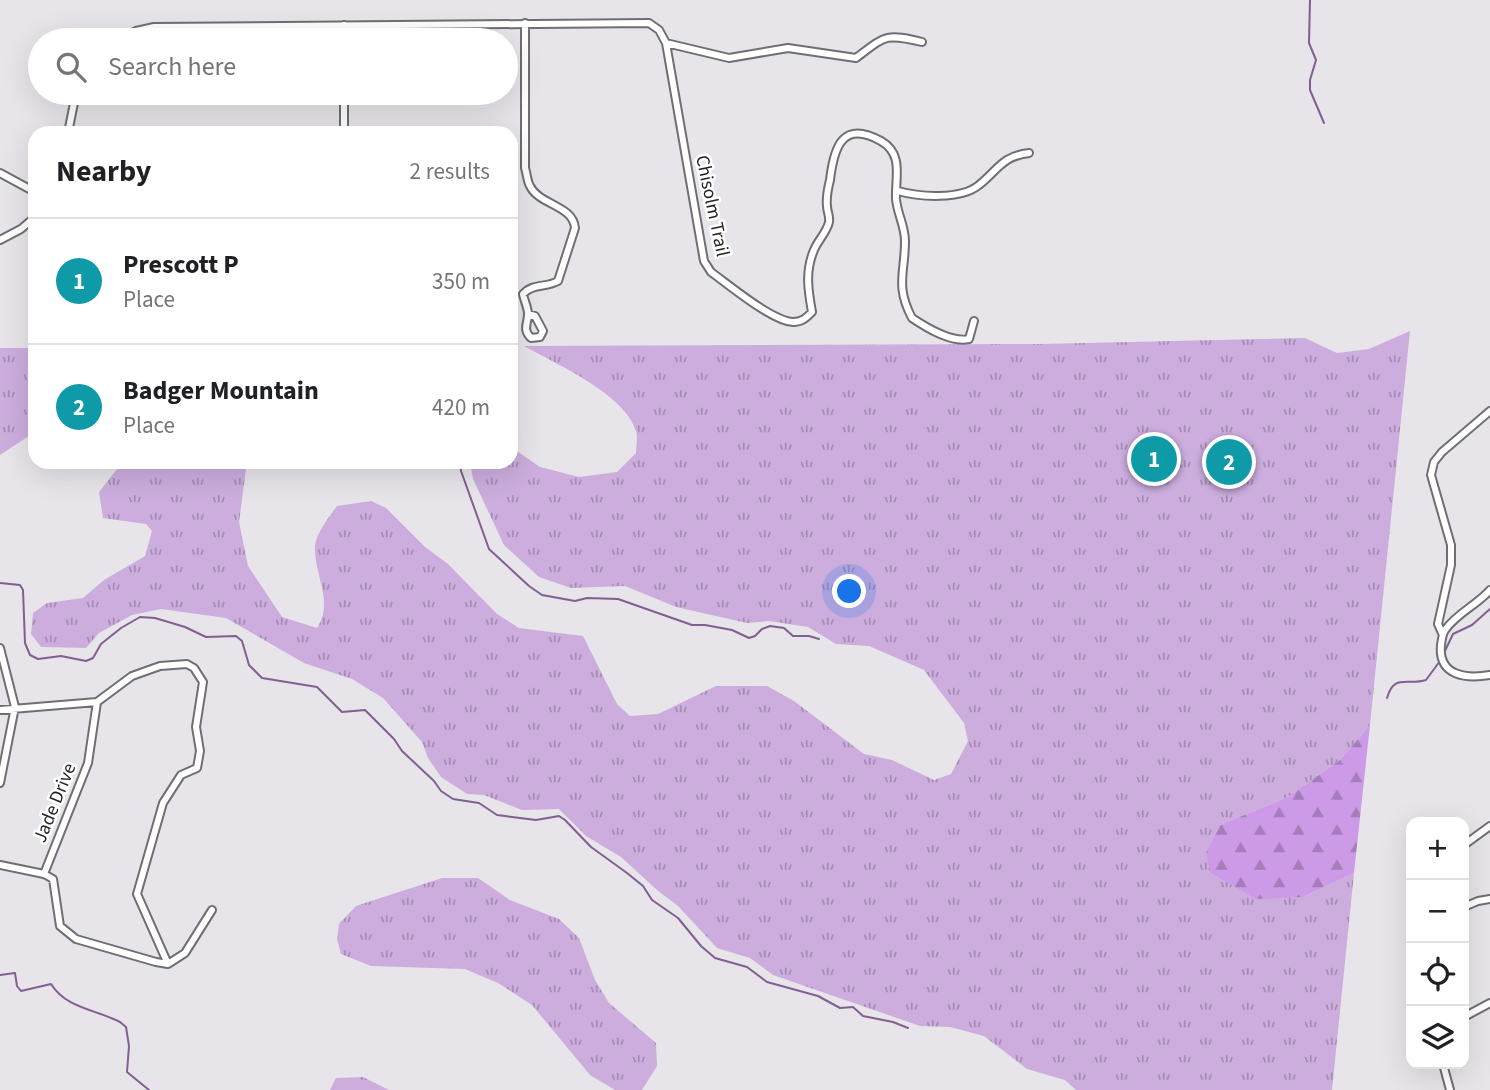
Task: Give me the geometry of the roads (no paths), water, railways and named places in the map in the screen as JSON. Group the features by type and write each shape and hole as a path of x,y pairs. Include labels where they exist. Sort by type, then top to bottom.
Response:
{"street":[{"path":"525,23 525,169 530,187 569,215 575,223 574,235 558,281 552,285 528,288 523,294 528,314"},
{"path":"150,28 649,23 659,30 666,43 729,58 788,48 856,58 883,37 901,37 922,42"},
{"name":"Chisolm Trail","path":"666,43 704,261 711,272 778,317 792,322 804,320 812,312 806,284 814,249 828,225 827,206 834,154 840,141 856,132 884,143 893,153 898,166 896,200 905,241 902,296 912,318 950,338 962,340 969,339 974,321"},
{"path":"69,126 74,105"},
{"path":"344,105 344,126"},
{"path":"898,191 922,195 964,193 977,188 1008,158 1029,153"},
{"path":"0,173 28,188"},
{"path":"0,240 28,223"},
{"path":"1490,411 1442,452 1434,462 1431,475 1451,545 1451,565 1438,624 1442,633 1440,652 1443,665 1454,674 1474,678 1490,675"},
{"path":"1442,633 1451,622 1490,590"},
{"path":"0,648 15,707 0,783"},
{"path":"0,710 97,702 132,676 160,666 187,664 194,668 203,682 195,727 200,751 197,768 181,775 163,803 138,894 168,964"},
{"name":"Jade Drive","path":"44,874 89,763 97,702"},
{"path":"1469,841 1490,826"},
{"path":"0,865 44,874 53,879 60,926 76,939 156,962 168,964 185,953 212,910"},
{"path":"1469,905 1490,899"},
{"path":"1469,1014 1490,1003"},
{"path":"1444,1069 1450,1090"}],"waterway":[{"path":"1310,0 1309,43 1316,60 1310,90 1324,123"},
{"path":"461,469 489,549 542,595 575,601 587,598 618,599 692,625 732,630 749,638 770,626 784,628 793,636 819,639"},
{"path":"0,583 20,585 23,590 25,643 30,655 38,659 61,656 86,661 93,658 101,644 140,617 155,618 185,627 206,637 236,636 242,641 249,665 262,678 317,687 342,712 365,710 441,791 453,799 479,803 497,815 536,820 559,816 565,820 591,847 643,886 652,900 678,918 701,946 715,958 747,967 767,982 818,996 840,1008 853,1007 863,1016 908,1028"},
{"path":"1444,653 1453,634 1472,625 1490,609"},
{"path":"1387,698 1393,685 1397,683 1426,680 1440,661"},
{"path":"0,975 15,973 17,986 21,991 51,984 73,1004 120,1022 126,1027 129,1046 127,1072 149,1090"}],"place":[{"name":"Prescott P","path":"1154,459"},
{"name":"Badger Mountain","path":"1229,462"}]}
